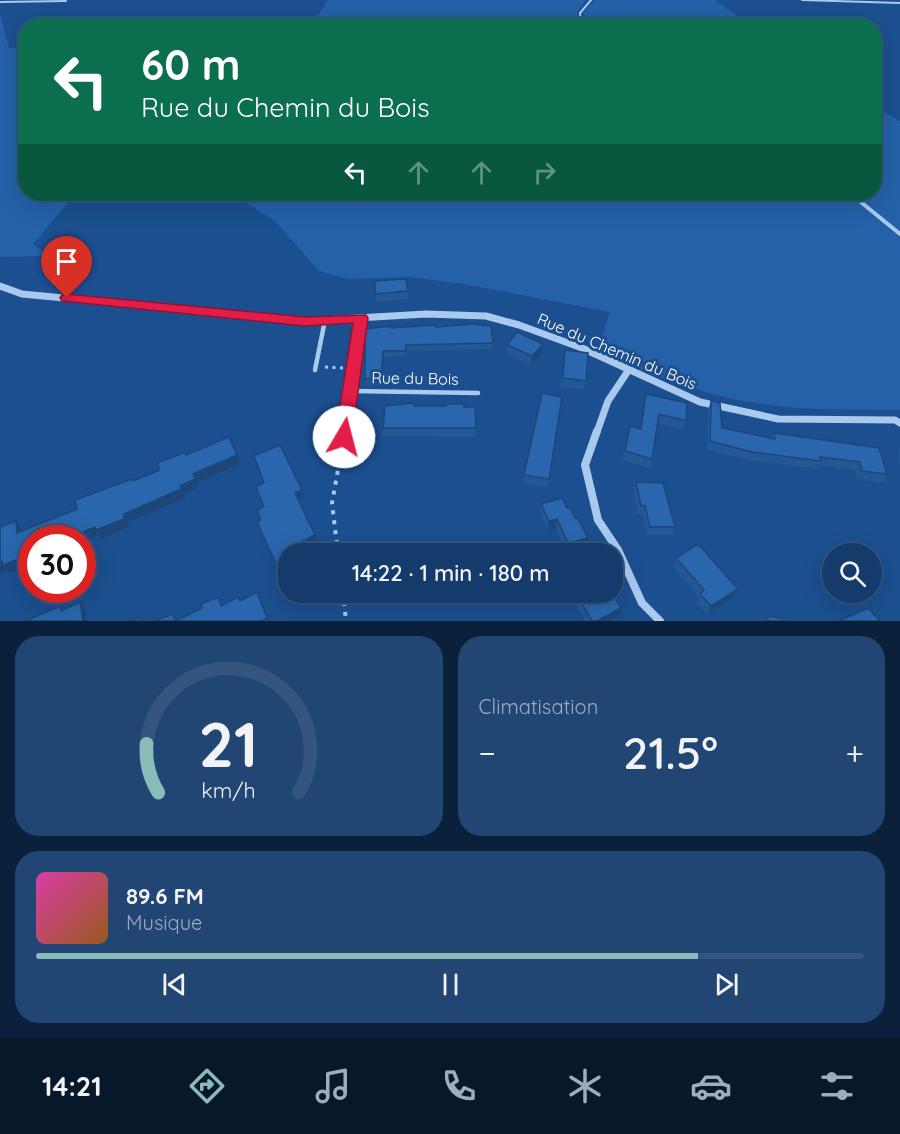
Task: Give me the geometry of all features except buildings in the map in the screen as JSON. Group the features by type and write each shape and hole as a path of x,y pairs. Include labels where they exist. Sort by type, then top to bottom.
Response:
{"street":[{"name":"Rue du Chemin du Bois","path":"0,286 22,294 305,321 426,314 486,316 519,325 582,348 700,402 778,419 898,421"},
{"name":"Rue du Bois","path":"344,437 361,318"},
{"path":"628,371 608,401 585,465 598,520 618,550 642,603 660,621"}],"lane":[{"path":"581,18 580,12 591,0"},
{"path":"802,0 900,3"},
{"path":"0,2 66,1"},
{"path":"860,201 900,234"},
{"path":"316,369 325,320"},
{"name":"Rue du Bois","path":"350,391 478,393"}],"path":[{"path":"316,369 354,368"},
{"path":"337,543 332,503 344,437"},
{"path":"344,603 346,621"}],"shaded area":[{"path":"328,0 586,0 577,12 578,18 303,18 318,16"},
{"path":"595,0 715,0 740,18 586,18 583,12"},
{"path":"0,14 9,48 18,47 18,201 69,201 33,244 50,256 0,257"},
{"path":"882,111 900,121 900,410 786,407 710,393 672,381 598,350 610,312 469,285 410,277 348,279 319,271 275,221 243,201 882,201"}],"route":[{"path":"67,298 305,321 361,318 344,437"}]}
